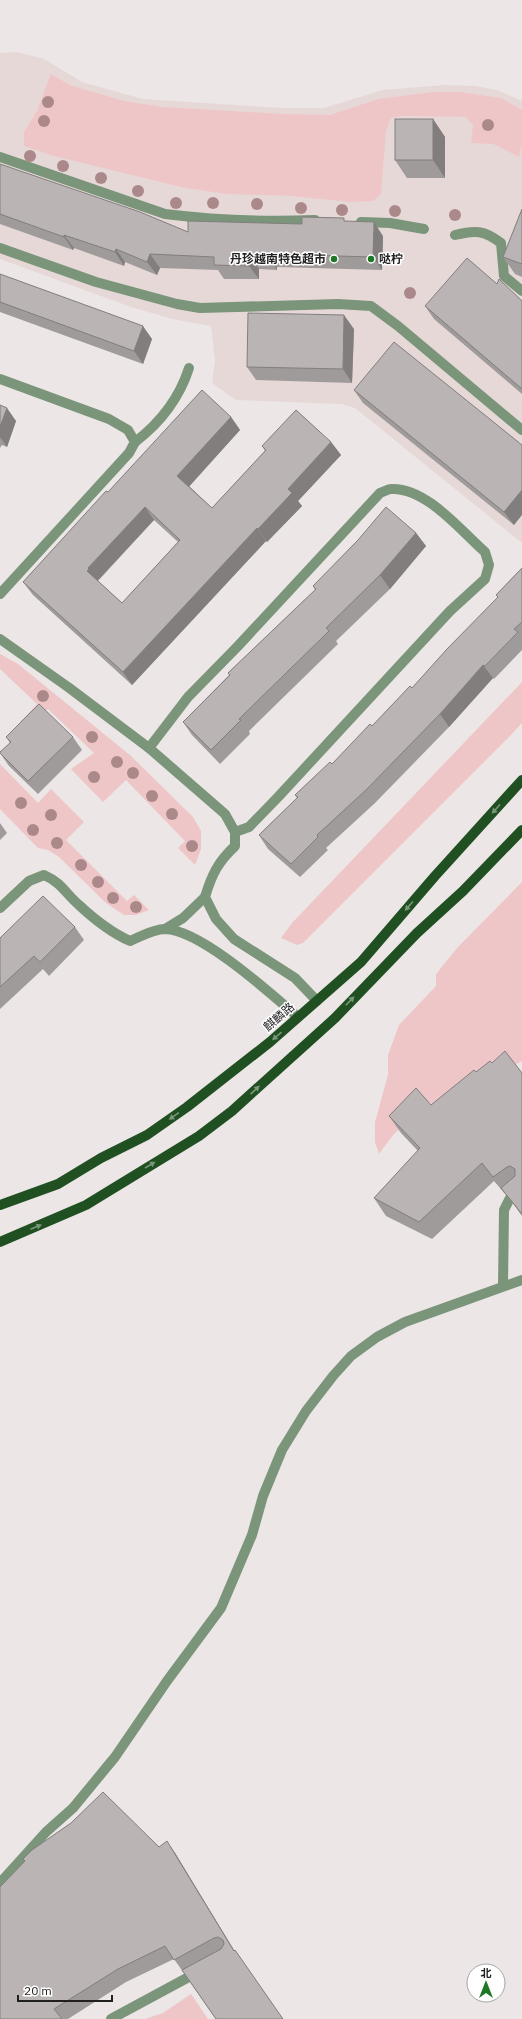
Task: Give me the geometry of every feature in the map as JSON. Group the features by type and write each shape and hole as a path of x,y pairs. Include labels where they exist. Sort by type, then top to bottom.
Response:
{"main road":[{"name":"麒麟路","path":"0,1204 58,1184 101,1158 147,1135 187,1107 270,1042 362,962 435,876 522,780"},
{"path":"0,1242 86,1205 199,1136 232,1111 335,1018 411,938 473,881 522,830"}],"street":[{"path":"0,157 165,214 198,217 295,221 325,220"},
{"path":"352,222 390,223 424,230"},
{"path":"455,235 473,230 490,235 501,243 504,276 522,291"},
{"path":"0,248 96,282 177,304 200,308 338,304 371,306 398,326 522,430"},
{"path":"0,594 129,453 135,442 150,430 163,416 184,384 189,368"},
{"path":"0,379 109,419 128,430 135,442"},
{"path":"149,748 188,697 238,646 380,493 390,489 408,491 427,499 485,552 489,565 485,579 450,612 249,827 235,832"},
{"path":"0,639 68,687 149,748 225,814 235,832 235,846 222,858 211,876 205,897 183,918 165,929 146,934 130,941 116,935 79,905 56,881 44,875 29,881 0,908"},
{"path":"205,897 216,919 234,939 295,978 317,1001"},
{"path":"165,929 190,936 218,952 298,1017"},
{"path":"503,1286 504,1210 510,1198 522,1190"},
{"path":"0,1883 46,1832 73,1808 115,1757 167,1681 221,1608 252,1535 263,1496 282,1450 306,1410 333,1376 351,1356 377,1337 406,1322 522,1280"},
{"path":"111,2019 206,1967"}],"shaded area":[{"path":"17,52 44,59 82,82 143,99 283,108 324,108 383,90 444,85 475,86 497,90 522,101 522,543 355,408 342,404 236,400 212,383 215,361 211,326 172,319 131,307 0,259 0,53"},
{"path":"51,74 70,85 124,101 163,107 283,114 330,115 378,99 433,92 460,92 501,98 522,110 522,143 519,157 493,144 471,143 473,125 466,117 402,116 391,118 386,131 381,194 373,201 350,202 292,196 227,194 185,188 54,156 24,146 24,132 37,111"},
{"path":"0,654 18,664 131,756 193,817 201,831 201,849 195,865 178,848 185,841 126,780 103,802 71,769 94,753 48,709 27,730 20,722 37,704 0,669"},
{"path":"522,682 522,723 510,736 303,943 297,945 281,938 292,923"},
{"path":"0,764 38,803 51,789 84,822 66,840 127,901 134,895 149,910 136,915 124,915 106,903 59,857 48,850 38,848 0,809"},
{"path":"522,882 522,1061 481,1085 442,1114 428,1101 394,1134 379,1154 375,1142 375,1122 388,1075 388,1055 399,1025 436,986 436,974 458,947"},
{"path":"191,1994 208,2019 145,2019 163,2013"}],"building":[{"path":"395,119 433,119 433,160 395,160"},
{"path":"0,164 140,212 188,232 188,221 302,224 302,217 344,218 344,221 374,222 373,257 268,254 268,256 249,256 249,266 214,265 214,257 150,254 147,262 116,249 115,252 64,235 64,237 0,214"},
{"path":"522,209 522,264 503,257"},
{"path":"467,258 497,284 499,279 522,301 522,389 425,306"},
{"path":"0,274 143,326 134,351 0,302"},
{"path":"248,313 344,315 343,369 247,367"},
{"path":"394,342 522,445 522,490 504,512 354,390"},
{"path":"202,390 231,417 177,476 212,508 266,450 262,446 296,410 331,442 288,489 292,493 258,529 257,528 123,672 23,582 106,491 108,492","holes":["145,507 180,540 122,603 87,571 89,569 88,568"]},
{"path":"0,405 7,408 0,427"},
{"path":"386,507 416,533 380,575 326,628 329,631 239,719 241,720 211,750 183,722 230,675 228,673 316,589 313,586 358,540"},
{"path":"522,568 522,622 514,629 518,632 485,666 483,665 440,714 366,790 317,835 318,837 291,864 259,835 298,797 295,795 330,762 332,764 370,724 372,726 410,686 412,688 447,649 498,597 496,595"},
{"path":"39,704 73,737 28,781 0,752 11,742 6,737"},
{"path":"43,896 75,927 40,962 34,956 0,987 0,938"},
{"path":"505,1051 522,1073 522,1214 501,1188 515,1176 515,1169 510,1166 493,1177 482,1163 419,1222 374,1198 420,1148 389,1116 416,1088 431,1105 474,1070 476,1072 490,1061 492,1063"},
{"path":"103,1792 159,1847 167,1841 234,1951 235,1950 283,2019 216,2019 182,1970 221,1949 224,1944 223,1940 218,1937 174,1960 165,1946 118,1969 54,2009 62,2019 0,2019 0,1887 25,1861 23,1859 32,1850 71,1823"}],"place":[{"name":"丹珍越南特色超市","path":"334,259"},
{"name":"哒柠","path":"371,259"}]}
